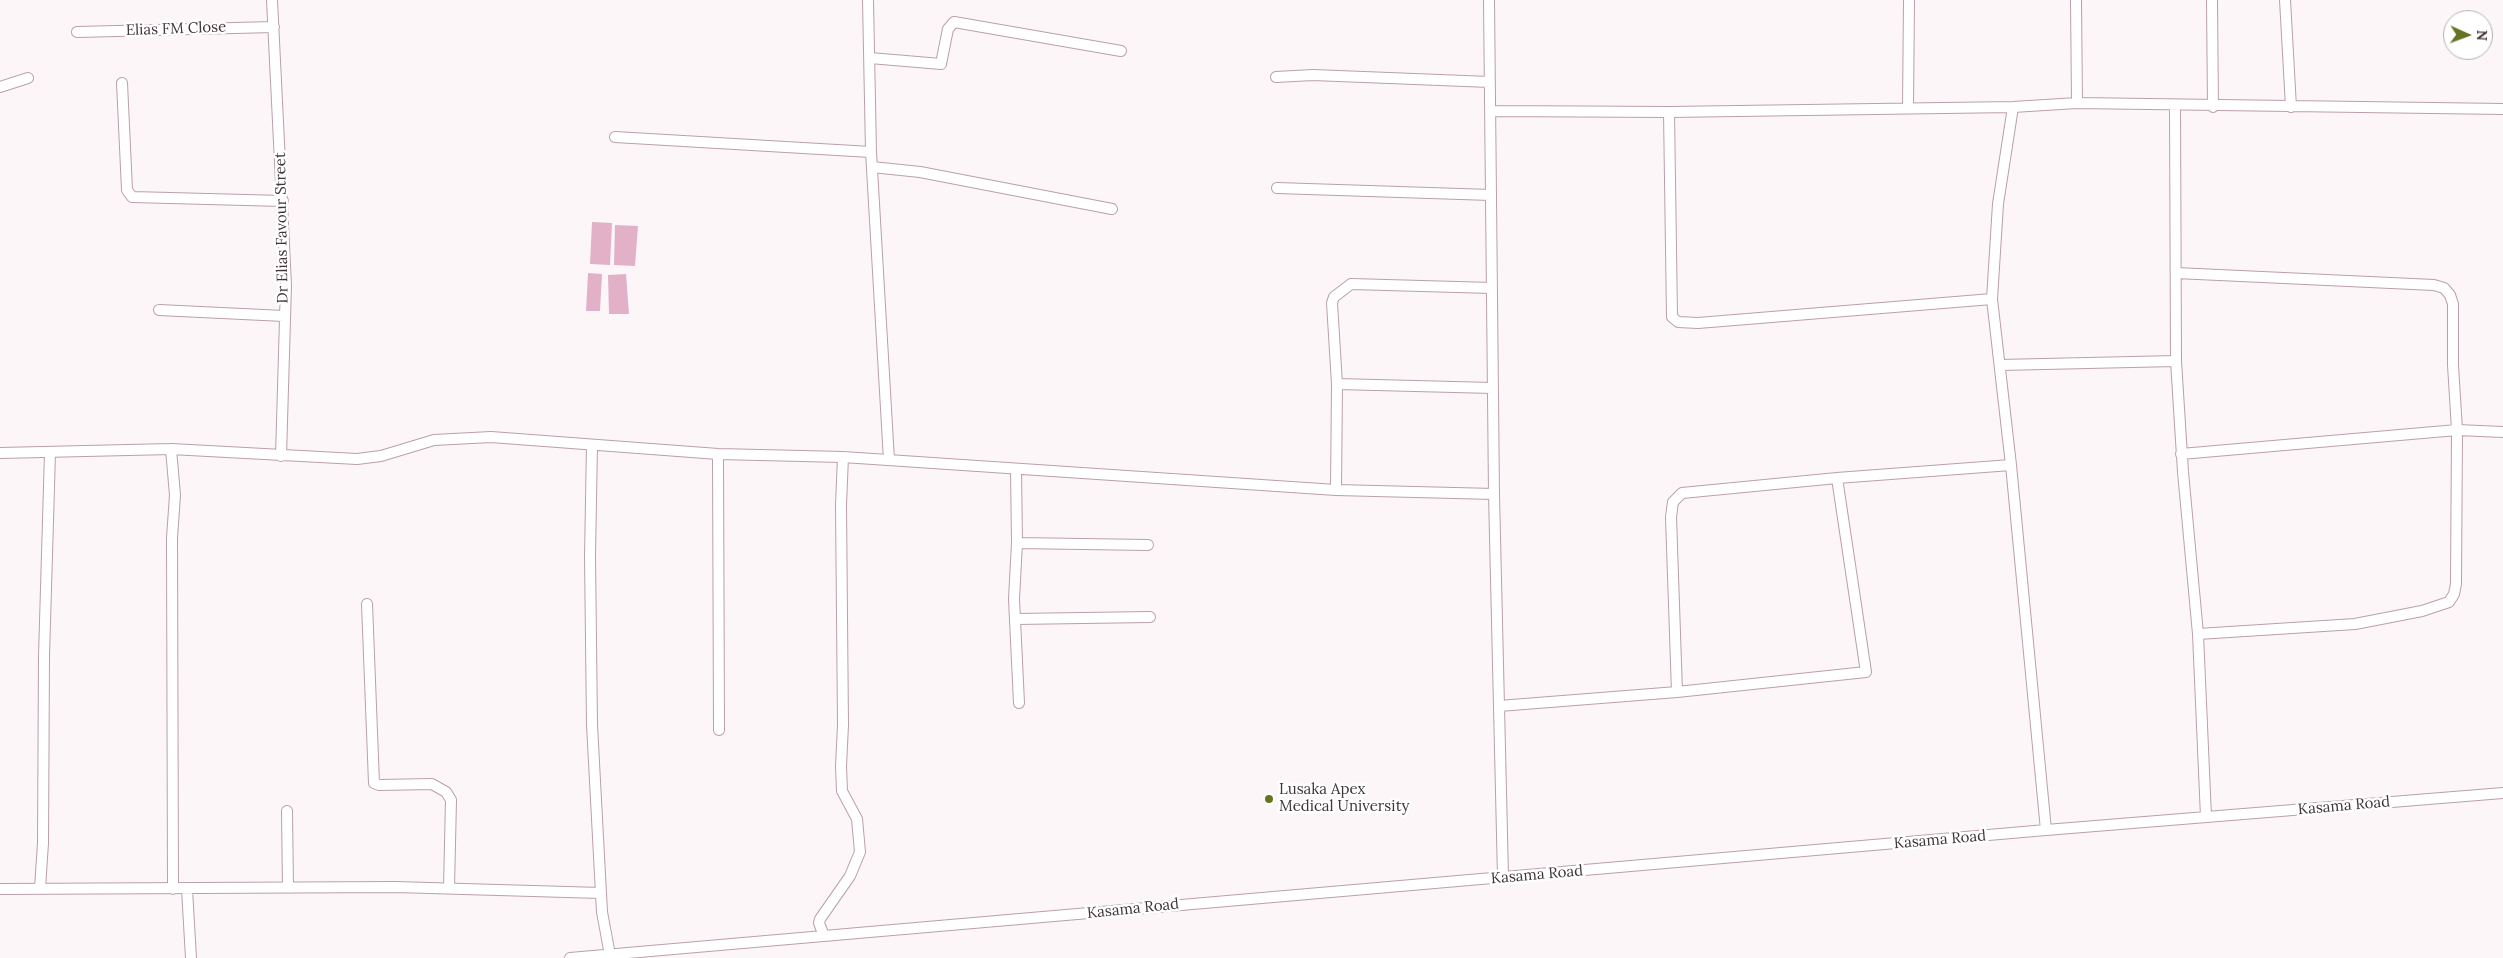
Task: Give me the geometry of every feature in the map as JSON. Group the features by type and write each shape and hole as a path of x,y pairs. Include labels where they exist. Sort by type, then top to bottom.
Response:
{"street":[{"name":"Dr Elias Favour Street","path":"272,0 286,285 281,456"},
{"path":"868,0 871,152 889,460"},
{"path":"1489,0 1494,494 1503,878"},
{"path":"1908,0 1908,108"},
{"path":"2076,0 2077,103"},
{"path":"2212,0 2213,107"},
{"path":"2285,0 2291,107"},
{"path":"870,58 941,64 948,29 954,22 1121,51"},
{"name":"Elias FM Close","path":"78,32 274,26"},
{"path":"1276,77 1313,75 1490,82"},
{"path":"0,87 28,78"},
{"path":"122,84 127,190 132,197 283,201"},
{"path":"1491,111 1668,112 2013,107 2077,103 2213,107 2503,109"},
{"path":"2175,106 2176,362 2198,634 2206,817"},
{"path":"2013,107 1998,204 1992,299 2011,465 2046,830"},
{"path":"1668,112 1672,317 1678,322 1698,323 1992,299"},
{"path":"615,138 871,152"},
{"path":"872,167 920,172 1112,209"},
{"path":"1277,188 1491,195"},
{"path":"2176,272 2415,284 2444,288 2450,295 2453,304 2453,365 2457,430 2456,584 2454,594 2449,602 2422,612 2355,624 2198,634"},
{"path":"1336,490 1337,384 1332,303 1334,297 1351,284 1492,288"},
{"path":"159,310 284,316"},
{"path":"2000,365 2176,362"},
{"path":"1337,384 1493,388"},
{"path":"2182,454 2457,430 2503,432"},
{"path":"0,453 50,454 96,449 171,449 357,459 381,456 434,440 460,437 491,437 718,454 843,457 1336,490 1494,494"},
{"path":"592,445 590,556 592,716 601,893 610,955"},
{"path":"171,449 175,495 172,538 173,889"},
{"path":"40,888 43,844 44,611 50,454"},
{"path":"718,454 718,730"},
{"path":"824,936 819,923 820,919 850,876 860,852 856,819 842,791 841,505 843,457"},
{"path":"1677,692 1671,516 1673,502 1682,493 1838,478 2011,465"},
{"path":"1016,469 1017,544 1014,599 1019,703"},
{"path":"1499,706 1677,692 1866,672 1838,478"},
{"path":"1017,544 1148,545"},
{"path":"367,604 374,783 379,785 432,784 446,792 451,800 449,888"},
{"path":"1016,619 1150,617"},
{"name":"Kasama Road","path":"570,958 2503,792"},
{"path":"286,811 288,888"},
{"path":"0,889 449,888 601,893"},
{"path":"187,889 191,958"}],"shaded area":[{"path":"592,222 612,223 610,265 590,264"},
{"path":"615,225 638,226 635,266 614,265"},
{"path":"588,273 602,274 600,311 586,311"},
{"path":"626,274 629,314 609,314 608,275"}],"place":[{"name":"Lusaka Apex Medical University","path":"1269,799"}]}
